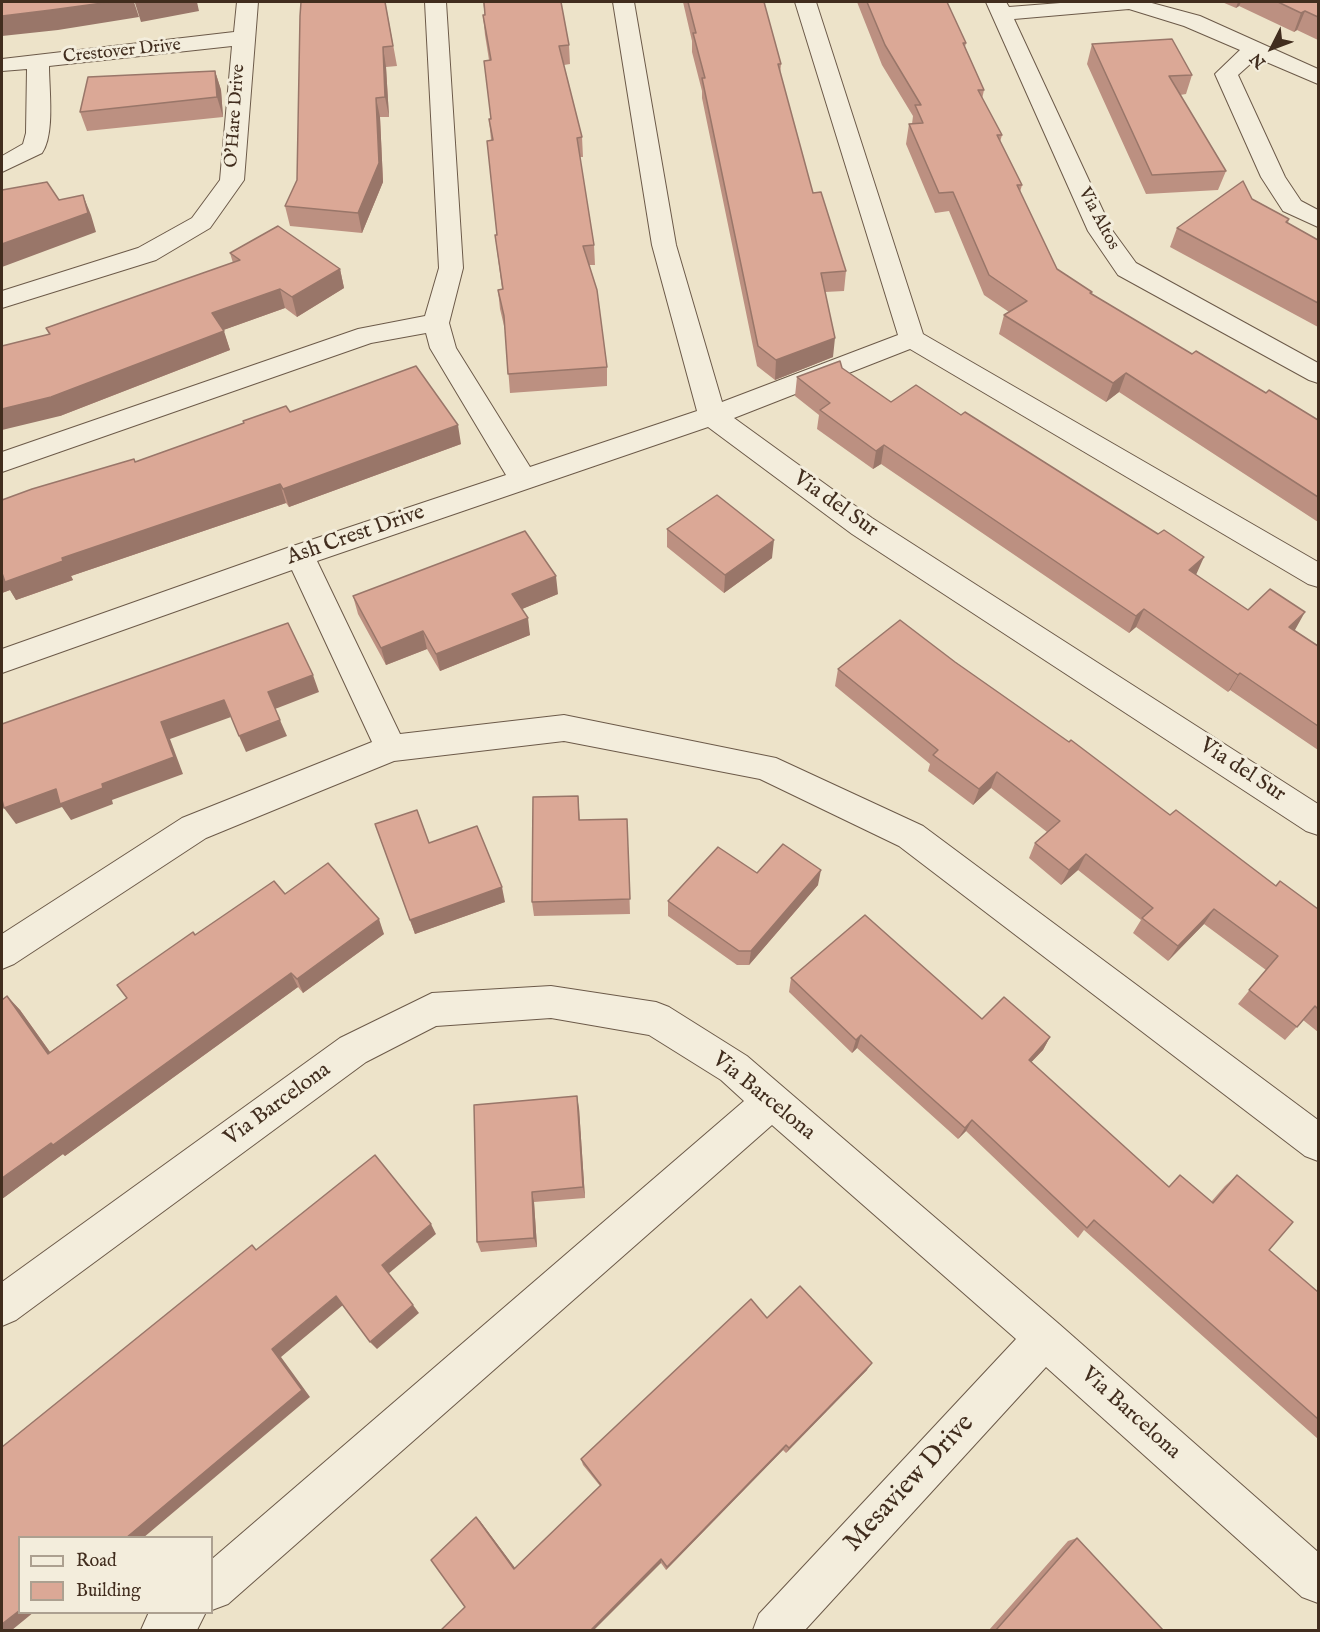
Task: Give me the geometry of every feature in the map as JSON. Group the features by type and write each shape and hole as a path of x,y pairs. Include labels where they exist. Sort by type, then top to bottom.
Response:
{"street":[{"name":"O'Hare Drive","path":"2,300 147,254 201,223 232,180 242,38 247,2"},
{"path":"435,2 450,268 436,323 443,348 523,480"},
{"path":"623,2 663,245 712,416"},
{"path":"806,2 912,339 1318,576"},
{"path":"998,8 1130,3 1192,21 1318,77"},
{"name":"Via Altos","path":"998,8 1100,231 1127,269 1318,374"},
{"name":"Crestover Drive","path":"2,65 242,38"},
{"path":"1255,49 1226,74 1273,177 1292,206 1318,219"},
{"path":"2,165 34,148 38,133 38,61"},
{"path":"2,462 367,334 436,323"},
{"name":"Ash Crest Drive","path":"2,661 300,555 712,416 912,339"},
{"name":"Via del Sur","path":"712,416 862,526 1318,821"},
{"path":"300,555 391,748"},
{"path":"2,953 194,828 391,748 564,728 765,767 911,836 1318,1143"},
{"name":"Via Barcelona","path":"2,1306 353,1050 432,1010 551,1002 656,1020 734,1068 1045,1338 1318,1581"},
{"path":"213,1587 772,1101"},
{"name":"Mesaview Drive","path":"775,1630 1045,1338"},
{"path":"163,1630 182,1614"}],"building":[{"path":"2,2 110,2 2,16"},
{"path":"301,2 385,2 393,46 383,47 385,97 376,98 379,163 358,213 285,206 297,180"},
{"path":"484,2 561,2 569,45 559,46 582,137 577,138 594,245 583,246 597,290 607,367 508,374 504,316 498,290 503,289 495,235 497,235 487,141 493,140 484,61 491,60 483,15 485,15"},
{"path":"688,2 764,2 781,64 778,64 813,193 821,192 846,271 821,273 835,338 776,360 758,346"},
{"path":"867,2 947,2 984,90 978,90 1002,135 997,135 1022,185 1017,185 1057,269 1092,292 1090,293 1192,354 1196,351 1266,393 1269,390 1318,420 1318,497 1126,373 1113,383 1004,315 1027,301 989,275 953,192 939,193 909,124 923,123 915,105 921,105 885,45"},
{"path":"1278,2 1318,2 1318,17 1305,11 1301,13"},
{"path":"1172,39 1192,75 1169,76 1226,171 1152,175 1092,44"},
{"path":"215,71 217,97 80,112 88,77"},
{"path":"1243,181 1252,199 1289,219 1286,222 1318,240 1318,303 1177,228"},
{"path":"47,182 59,200 83,195 88,213 2,244 2,190"},
{"path":"278,226 340,269 292,297 280,289 212,313 224,331 51,397 2,409 2,346 50,334 46,328 240,260 230,253"},
{"path":"840,361 842,368 891,402 916,385 961,415 965,412 1158,534 1164,530 1204,557 1189,570 1248,610 1270,589 1305,612 1289,627 1318,646 1318,726 1240,673 1238,675 1144,609 1136,616 884,445 876,451 820,410 830,403 797,377"},
{"path":"416,366 458,425 283,489 280,484 62,558 63,561 5,582 2,573 2,500 134,459 135,462 286,406 290,412"},
{"path":"717,495 774,540 725,575 667,529"},
{"path":"525,531 556,576 512,594 528,618 436,654 423,631 381,648 353,596"},
{"path":"900,620 955,662 1069,742 1071,740 1170,815 1176,810 1276,886 1280,881 1318,909 1318,1009 1315,1006 1297,1027 1249,990 1278,956 1214,909 1178,946 1142,918 1153,908 1086,854 1069,870 1035,843 1060,821 997,772 979,789 933,755 938,750 838,669"},
{"path":"288,623 313,675 268,692 280,720 239,736 224,700 161,722 174,757 102,784 103,788 60,804 56,789 4,808 2,800 2,724"},
{"path":"578,796 579,820 627,819 630,899 532,902 533,797"},
{"path":"417,810 429,843 477,826 502,887 410,920 375,824"},
{"path":"783,844 821,870 751,951 739,951 668,901 718,847 757,873"},
{"path":"328,863 379,919 297,979 291,973 53,1145 51,1143 2,1178 2,1000 7,996 48,1054 127,998 117,985 193,932 195,935 274,881 285,894"},
{"path":"865,915 982,1019 1004,997 1050,1037 1029,1060 1169,1187 1180,1175 1213,1203 1237,1175 1293,1222 1269,1250 1318,1292 1318,1419 1094,1220 1087,1228 972,1120 965,1128 861,1035 856,1040 791,978"},
{"path":"577,1096 583,1187 532,1192 534,1238 477,1242 474,1105"},
{"path":"375,1155 431,1224 382,1265 413,1305 370,1342 336,1296 272,1349 302,1390 128,1536 18,1536 18,1612 2,1624 2,1447 252,1245 256,1250"},
{"path":"800,1286 872,1363 789,1448 786,1445 667,1567 661,1559 591,1630 441,1630 465,1607 431,1560 476,1517 514,1569 601,1485 581,1459 751,1299 767,1318"},
{"path":"1077,1538 1163,1630 996,1630"}]}
